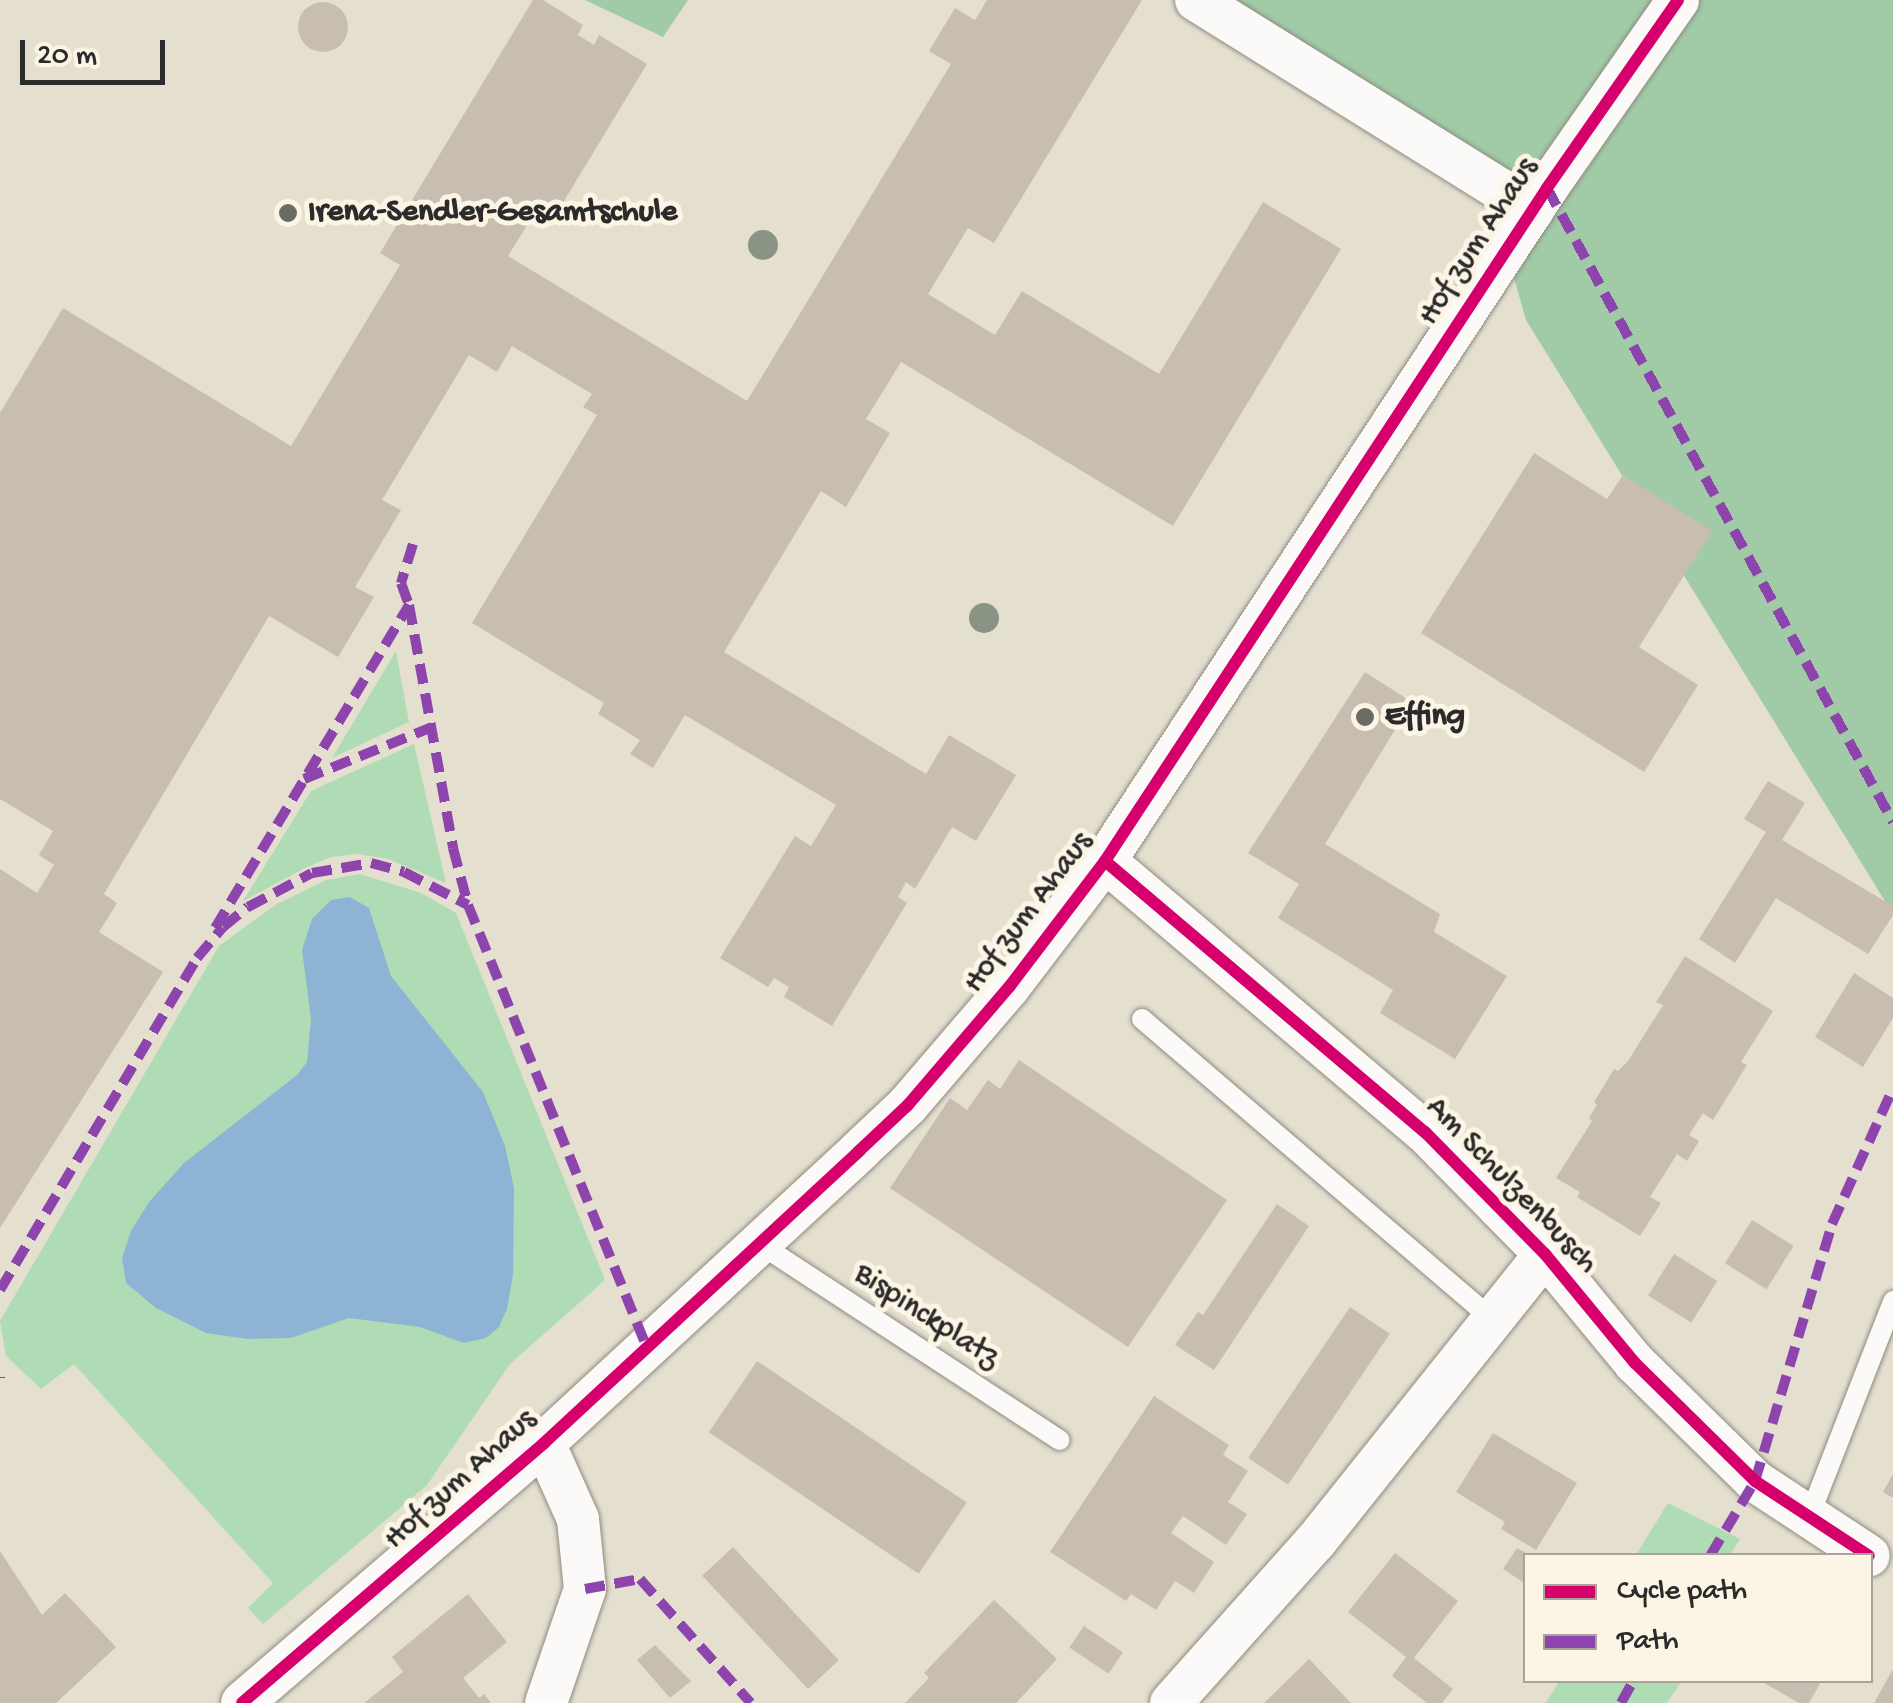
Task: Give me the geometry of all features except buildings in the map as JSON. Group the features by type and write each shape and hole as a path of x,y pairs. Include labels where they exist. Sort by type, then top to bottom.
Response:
{"street":[{"name":"Hof zum Ahaus","path":"1196,0 1533,210"},
{"name":"Hof zum Ahaus","path":"242,1703 544,1443 760,1244 907,1106 1009,987 1105,860 1533,210 1678,0"},
{"name":"Am Schulzenbusch","path":"1105,860 1425,1132 1545,1254 1635,1363 1755,1481 1865,1553"},
{"name":"Am Schulzenbusch","path":"1171,1703 1316,1541 1545,1254"},
{"path":"544,1443 578,1519 585,1589 546,1703"}],"lane":[{"path":"1142,1020 1492,1319"},
{"name":"Bispinckplatz","path":"760,1244 1059,1440"},
{"path":"1809,1517 1893,1301"}],"green space":[{"path":"585,0 688,0 663,37"},
{"path":"1222,0 1893,0 1893,914 1526,320 1491,198"},
{"path":"396,651 409,722 332,758"},
{"path":"414,744 446,883 388,859 357,854 331,857 243,901 311,791"},
{"path":"360,874 421,893 456,913 605,1280 510,1364 427,1485 263,1624 248,1608 273,1583 74,1364 41,1389 6,1356 0,1321 219,946 275,905 326,880"},
{"path":"1668,1503 1740,1539 1731,1553 1637,1553"},
{"path":"1558,1683 1681,1683 1667,1703 1546,1703"}],"water":[{"path":"350,897 369,908 391,976 483,1092 505,1146 514,1188 513,1275 507,1309 499,1327 486,1338 464,1343 420,1327 349,1318 291,1338 248,1339 206,1333 156,1308 126,1283 122,1258 131,1231 149,1202 184,1163 297,1075 307,1062 311,1019 302,950 312,919 331,900"}],"marked path":[{"path":"1547,188 1893,822"},
{"path":"413,544 401,583 409,605 453,848 468,905"},
{"path":"215,928 409,605"},
{"path":"304,779 432,727"},
{"path":"0,1290 197,958 223,927 248,907 312,873 371,863 404,872 468,905 647,1348"},
{"path":"1712,1553 1755,1481 1832,1224 1893,1088"},
{"path":"585,1589 640,1579 751,1703"},
{"path":"1621,1703 1632,1683"}],"cycle path":[{"path":"242,1703 544,1443 859,1151 907,1106 1009,987 1105,861 1547,188 1678,0"},
{"path":"1105,861 1425,1132 1545,1254 1635,1363 1755,1481 1864,1553"}],"place":[{"name":"Irena-Sendler-Gesamtschule","path":"288,213"},
{"name":"Effing","path":"1365,717"}]}
